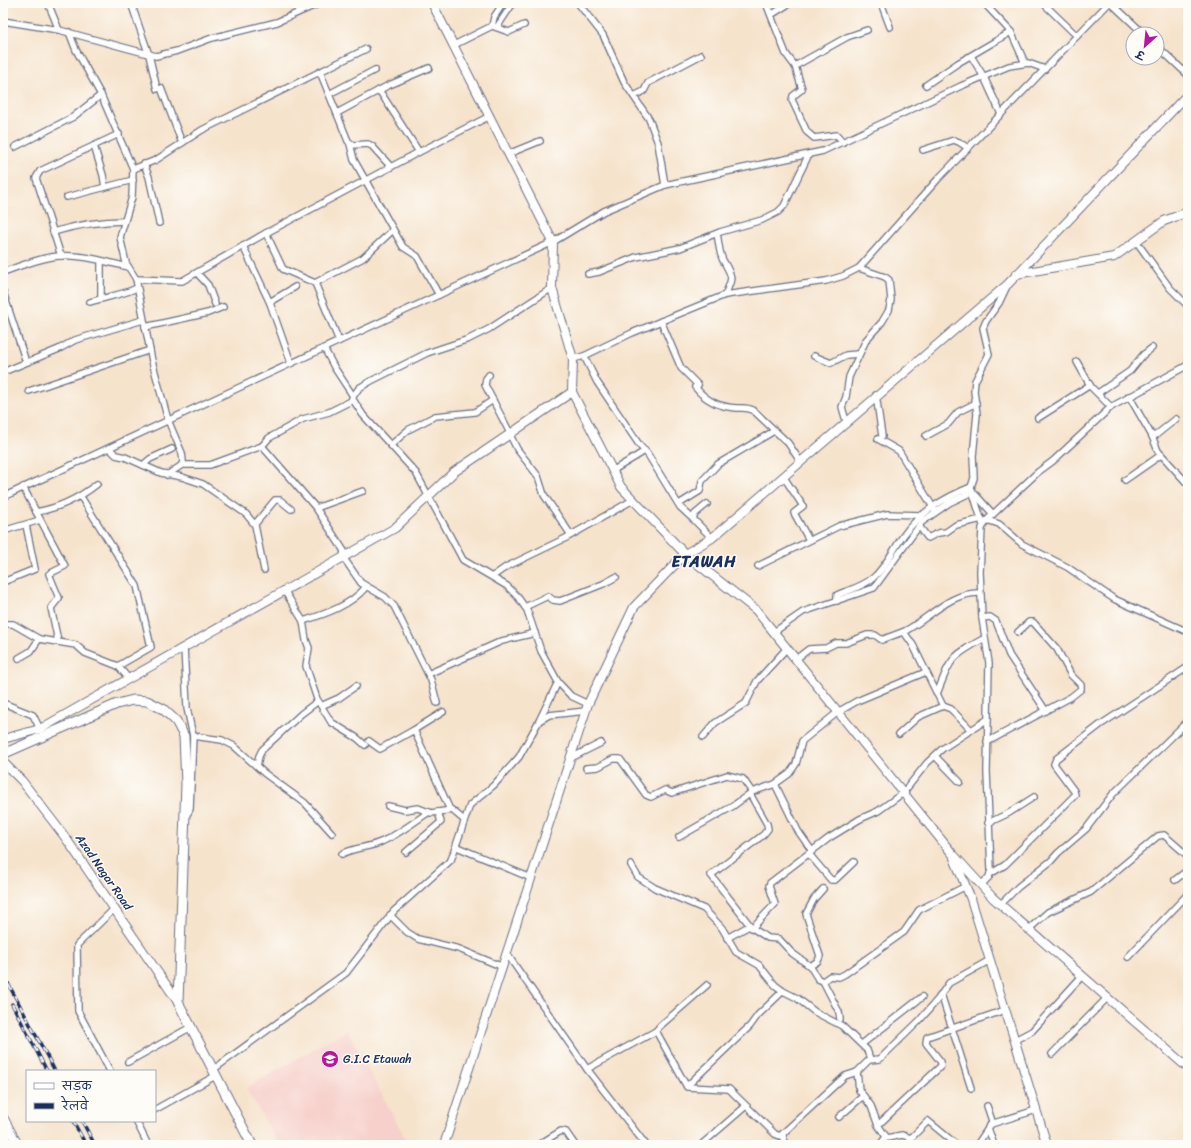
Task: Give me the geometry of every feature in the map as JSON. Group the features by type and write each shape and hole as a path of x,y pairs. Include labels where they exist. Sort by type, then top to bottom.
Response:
{"main road":[{"path":"3,754 117,704 132,700 147,702 163,709 176,721 184,736 185,757 185,814 178,1002 216,1072 252,1145"}],"street":[{"path":"48,3 59,30"},
{"path":"131,3 159,89 182,143"},
{"path":"3,21 69,32 149,56 165,55 212,38 277,22 320,3"},
{"path":"432,3 553,242 552,288 573,359 572,392 621,487 685,554 759,614 951,852 1000,905 1188,1068"},
{"path":"454,46 495,26 513,3"},
{"path":"578,3 603,35 624,82 654,130 658,143 665,185"},
{"path":"766,3 786,54 796,66 802,89 793,96 792,100 807,132 814,138 837,135 843,142"},
{"path":"771,15 790,3"},
{"path":"881,3 890,27"},
{"path":"984,3 1011,32 1025,63"},
{"path":"1043,3 1077,36"},
{"path":"573,359 584,356 632,333 725,295 836,279 859,268 944,173 1110,3 1135,26"},
{"path":"495,26 494,17 502,5"},
{"path":"495,26 509,32 524,25"},
{"path":"796,66 847,37 867,30"},
{"path":"69,32 76,50 101,95 133,169 132,201 124,221 120,237 128,267 136,279 150,350 168,420 182,453 182,464"},
{"path":"926,85 1011,32"},
{"path":"133,169 163,156 202,130 366,49"},
{"path":"1165,53 1188,75"},
{"path":"634,96 644,92 648,83 701,55"},
{"path":"972,56 984,76 1001,114"},
{"path":"3,497 553,242 604,211 665,185 809,154 843,142 984,76 1009,66 1025,63 1045,69"},
{"path":"337,113 379,90 429,68"},
{"path":"329,94 376,70"},
{"path":"320,72 350,144 354,160 405,250 417,256 439,295"},
{"path":"379,90 419,152"},
{"path":"444,1145 587,708 634,607 685,554 712,538 876,395 1005,286 1188,94"},
{"path":"15,147 73,117 101,95"},
{"path":"136,279 182,281 266,233 490,116"},
{"path":"61,256 36,178 37,174 40,171 119,134"},
{"path":"508,154 540,140"},
{"path":"923,150 954,140 968,148"},
{"path":"350,144 355,146 368,144 372,146 391,167"},
{"path":"94,146 105,187"},
{"path":"588,274 599,272 636,257 680,248 717,234 762,220 781,210 809,154"},
{"path":"144,164 149,177 159,223"},
{"path":"67,197 133,180"},
{"path":"1016,274 1114,257 1164,221 1188,212"},
{"path":"53,232 101,222 124,221"},
{"path":"315,283 363,258 393,230"},
{"path":"266,233 282,269 315,283 338,341"},
{"path":"717,234 724,262 731,274 731,281 725,295"},
{"path":"1136,242 1170,288 1188,306 1188,310"},
{"path":"243,246 270,303 291,363"},
{"path":"3,272 47,258 61,256 101,261 128,267"},
{"path":"101,261 101,298"},
{"path":"846,421 842,408 846,397 849,377 866,340 887,314 891,300 889,280 885,277 859,268"},
{"path":"197,273 208,285 215,304"},
{"path":"990,874 987,742 989,663 982,618 980,593 987,519 972,489 974,478 972,456 977,414 974,391 976,377 989,354 983,328 986,320 999,303 1005,286"},
{"path":"270,303 295,287"},
{"path":"90,302 101,298 122,294 137,288"},
{"path":"167,475 182,464 210,465 262,446 269,438 302,419 329,412 353,398 359,388 371,381 427,353 469,339 489,329 552,288"},
{"path":"3,292 26,362"},
{"path":"145,327 208,313 223,306"},
{"path":"8,370 75,340 144,320"},
{"path":"661,321 681,368 697,386 704,397 710,402 734,408 747,408 753,410 788,443 800,461"},
{"path":"324,348 363,415 416,473 463,560 469,565 493,576 507,586 525,606 544,658 558,682 571,696 587,708"},
{"path":"1098,393 1130,372 1144,354 1152,348"},
{"path":"29,391 150,350"},
{"path":"814,356 831,363 846,356 859,354"},
{"path":"584,356 597,382 640,446 645,451 679,504 712,538"},
{"path":"1077,362 1090,385 1111,407"},
{"path":"919,526 928,538 938,533 946,532 956,525 987,519 1111,407 1188,365"},
{"path":"489,375 485,384 517,449 538,476 544,495 571,535"},
{"path":"1038,418 1090,385"},
{"path":"3,739 40,729 395,528 454,472 509,432 572,392"},
{"path":"876,395 880,438 899,451 934,510"},
{"path":"1129,396 1152,436 1155,446 1161,455 1186,482"},
{"path":"391,445 416,425 434,416 475,412 493,400"},
{"path":"926,436 948,424 958,412 976,403"},
{"path":"1152,436 1156,435 1176,419"},
{"path":"679,504 700,491 702,481 718,464 774,431"},
{"path":"262,446 316,508 344,551 343,557 361,583 391,602 428,674 437,703"},
{"path":"109,448 116,455 167,475 182,477 202,484 246,514 255,524 264,570"},
{"path":"143,465 150,459 172,449"},
{"path":"612,471 645,451"},
{"path":"1125,480 1161,455"},
{"path":"783,476 803,506 794,513 809,540"},
{"path":"36,512 55,509 81,497 97,484"},
{"path":"23,487 65,566 49,574 59,598 51,608 58,641"},
{"path":"773,631 802,612 836,599 874,588 919,526 934,510 947,497 972,489"},
{"path":"972,489 987,519 999,524 1022,544 1067,567 1114,599 1188,632"},
{"path":"316,508 364,491"},
{"path":"81,497 137,586 151,648 118,666"},
{"path":"255,524 275,500 280,500 291,509"},
{"path":"493,576 506,567 571,535 633,500"},
{"path":"693,519 695,514 707,504"},
{"path":"758,566 839,526 887,514 921,515 934,510"},
{"path":"836,599 875,576 904,535 921,515"},
{"path":"3,531 40,520"},
{"path":"3,582 35,569 26,525"},
{"path":"525,606 548,596 553,600 560,601 603,584 616,577"},
{"path":"303,621 330,612 359,594 366,587"},
{"path":"284,590 303,621 309,648 307,670 320,703 331,722 357,738 380,749 443,712"},
{"path":"796,659 812,648 826,648 836,643 846,643 870,634 882,640 904,632 953,599 965,594 980,593"},
{"path":"982,618 990,617 994,619 1009,655 1046,711"},
{"path":"987,742 1078,693 1081,687 1071,675 1057,649 1034,622 1028,622 1018,632"},
{"path":"3,624 13,624 39,639 76,645 85,653 118,666 129,679"},
{"path":"904,632 943,706 951,709 971,730"},
{"path":"428,674 502,641 535,633"},
{"path":"937,694 952,659 961,651 985,638"},
{"path":"19,658 31,651 39,639"},
{"path":"184,648 187,708 193,736 190,809 188,813 185,814"},
{"path":"703,737 715,723 746,703 757,681 787,648"},
{"path":"981,885 990,874 1005,865 1075,796 1074,791 1054,764 1056,759 1100,725 1160,688 1188,667"},
{"path":"679,837 751,793 774,784 794,769 798,759 800,746 806,737 838,712 857,701 926,672"},
{"path":"156,1109 216,1072 346,973 390,915 451,860 457,847 464,820 470,805 494,785 519,757 558,682"},
{"path":"257,766 262,750 301,714 320,703 338,698 356,686"},
{"path":"3,703 33,715 40,729"},
{"path":"899,734 918,717 943,706"},
{"path":"539,720 549,715 587,708"},
{"path":"752,928 775,904 769,884 829,838 860,819 878,811 903,793 927,763 935,756 988,719"},
{"path":"1000,905 1018,887 1051,861 1086,829 1114,794 1188,721"},
{"path":"414,730 450,810"},
{"path":"193,736 228,742 305,803 332,833"},
{"path":"571,758 601,744"},
{"path":"935,756 960,782"},
{"path":"586,768 598,767 618,758 623,762 646,794 651,797 665,790 672,793 727,775 743,779 767,824 768,829 763,835 711,875 752,928 768,938 780,940 792,953 810,966 818,979 823,981 839,1012 840,1019"},
{"name":"Azad Nagar Road","path":"3,762 22,781 56,824 116,908 178,1002"},
{"path":"774,784 810,853 831,880 835,880 854,862"},
{"path":"988,823 1009,813 1034,797"},
{"path":"388,806 405,810 418,808 429,812 450,810 454,811 464,820"},
{"path":"342,854 351,849 372,845 385,840 429,812"},
{"path":"406,852 440,822 438,812"},
{"path":"1028,930 1052,910 1091,892 1158,836 1164,835 1188,856"},
{"path":"457,847 531,878"},
{"path":"951,852 966,886 1047,1145"},
{"path":"631,865 638,877 655,888 702,907 722,928 736,952 759,965 775,985 783,991 797,998 815,1012 838,1023 862,1044 872,1059"},
{"path":"1175,880 1188,870"},
{"path":"823,981 830,976 839,977 845,974 904,932 919,910 966,886"},
{"path":"810,966 818,960 820,956 806,914 814,899 823,889"},
{"path":"1128,957 1188,894"},
{"path":"109,1070 78,1011 77,946 116,908"},
{"path":"390,915 407,932 418,939 459,950 502,967"},
{"path":"727,938 749,926 752,928"},
{"path":"507,954 587,1069 646,1145"},
{"path":"687,1086 729,1089 775,1134 782,1134 843,1078 857,1072 872,1059 880,1059 918,1022 949,982 990,960"},
{"path":"1015,1040 1032,1031 1082,976"},
{"path":"587,1069 656,1031 707,985"},
{"path":"687,1086 750,1026 758,1015 783,991"},
{"path":"941,994 971,1088"},
{"path":"862,1044 922,997"},
{"path":"1052,1054 1107,998"},
{"path":"878,1125 941,1066 941,1062 925,1040 927,1037 1005,1010"},
{"path":"128,1062 191,1027"},
{"path":"656,1031 687,1086"},
{"path":"857,1072 858,1088 862,1096 871,1106 878,1125 886,1137"},
{"path":"839,1117 862,1096"},
{"path":"701,1145 746,1106"},
{"path":"977,1145 992,1121 987,1106"},
{"path":"990,1126 1036,1110"},
{"path":"3,1117 18,1145"},
{"path":"886,1137 890,1138 902,1135 911,1138 928,1121 957,1145"},
{"path":"136,1122 148,1145"},
{"path":"990,1126 994,1145"},
{"path":"538,1145 561,1131 566,1132 575,1145"},
{"path":"782,1134 784,1145"},
{"path":"880,1145 886,1137"}],"shaded area":[{"name":"G.I.C Etawah","path":"347,1030 409,1145 279,1145 246,1088"}],"railway":[{"path":"3,974 54,1070"},
{"path":"12,1004 46,1070"},
{"path":"74,1122 86,1145"},
{"path":"83,1122 95,1145"}],"place":[{"name":"G.I.C Etawah","path":"330,1059"}],"district":[{"name":"ETAWAH","path":"704,561"}]}
